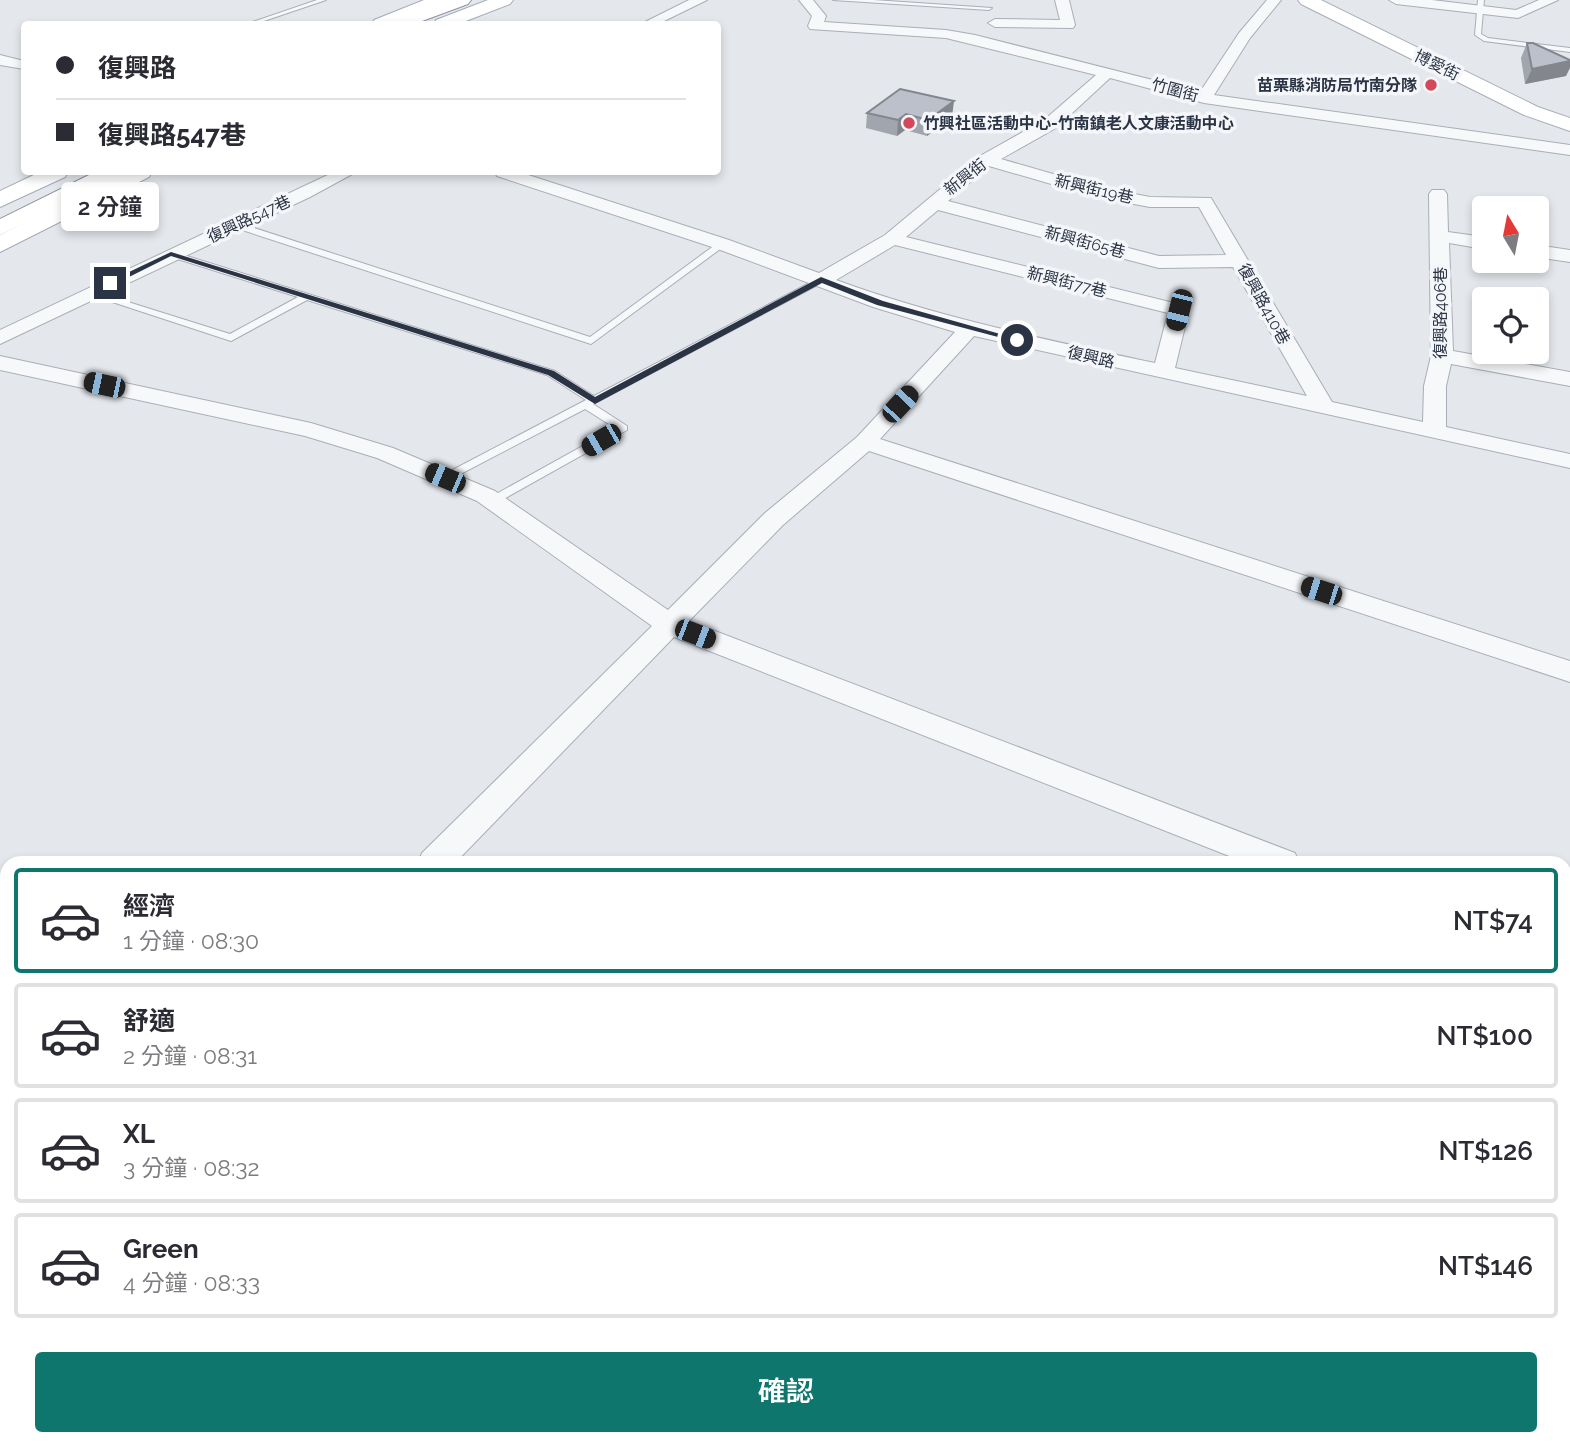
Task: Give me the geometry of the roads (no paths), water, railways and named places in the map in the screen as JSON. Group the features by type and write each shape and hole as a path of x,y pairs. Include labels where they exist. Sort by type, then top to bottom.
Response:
{"main road":[{"path":"388,21 440,0"},
{"path":"407,21 462,0"},
{"path":"432,21 484,0"},
{"path":"451,21 504,0"},
{"name":"博愛街","path":"1307,0 1531,111 1570,125"},
{"path":"0,200 51,175"},
{"path":"0,215 81,175"},
{"path":"0,228 106,175"},
{"path":"0,246 135,175"}],"street":[{"path":"654,21 700,0"},
{"name":"竹圍街","path":"806,0 819,16 815,26 975,38 1204,98 1570,150"},
{"path":"975,38 995,23 1068,25 1062,0"},
{"path":"1204,98 1244,36 1273,0"},
{"path":"1403,0 1481,6 1518,13 1551,0"},
{"path":"989,4 995,23"},
{"path":"0,60 21,64"},
{"name":"新興街","path":"821,280 892,239 986,160 1050,124 1108,72"},
{"name":"新興街19巷","path":"986,160 1096,192 1150,202 1205,201"},
{"name":"復興路547巷","path":"0,338 341,175"},
{"name":"復興路","path":"512,175 722,244 880,303 969,329 1570,461"},
{"name":"復興路406巷","path":"1434,433 1435,386 1442,356 1438,194"},
{"name":"復興路410巷","path":"1205,201 1324,407"},
{"name":"新興街65巷","path":"933,203 1159,262 1240,261"},
{"path":"1440,236 1472,241"},
{"name":"新興街77巷","path":"892,239 1179,310 1163,373"},
{"path":"1549,253 1570,256"},
{"path":"441,856 774,519 866,442 969,329"},
{"path":"1442,356 1570,379"},
{"path":"0,363 311,429 385,453 493,501 669,624 1265,856"},
{"path":"866,442 1570,671"}],"lane":[{"path":"259,21 323,0"},
{"path":"836,0 989,4"},
{"path":"1481,6 1478,35 1486,40 1570,50"},
{"path":"239,226 591,341 722,244"},
{"path":"171,254 551,373 623,428 493,501"},
{"path":"445,478 821,280"},
{"path":"90,293 231,338 304,296"}],"place":[{"name":"苗栗縣消防局竹南分隊","path":"1431,85"},
{"name":"竹興社區活動中心-竹南鎮老人文康活動中心","path":"909,123"}]}
